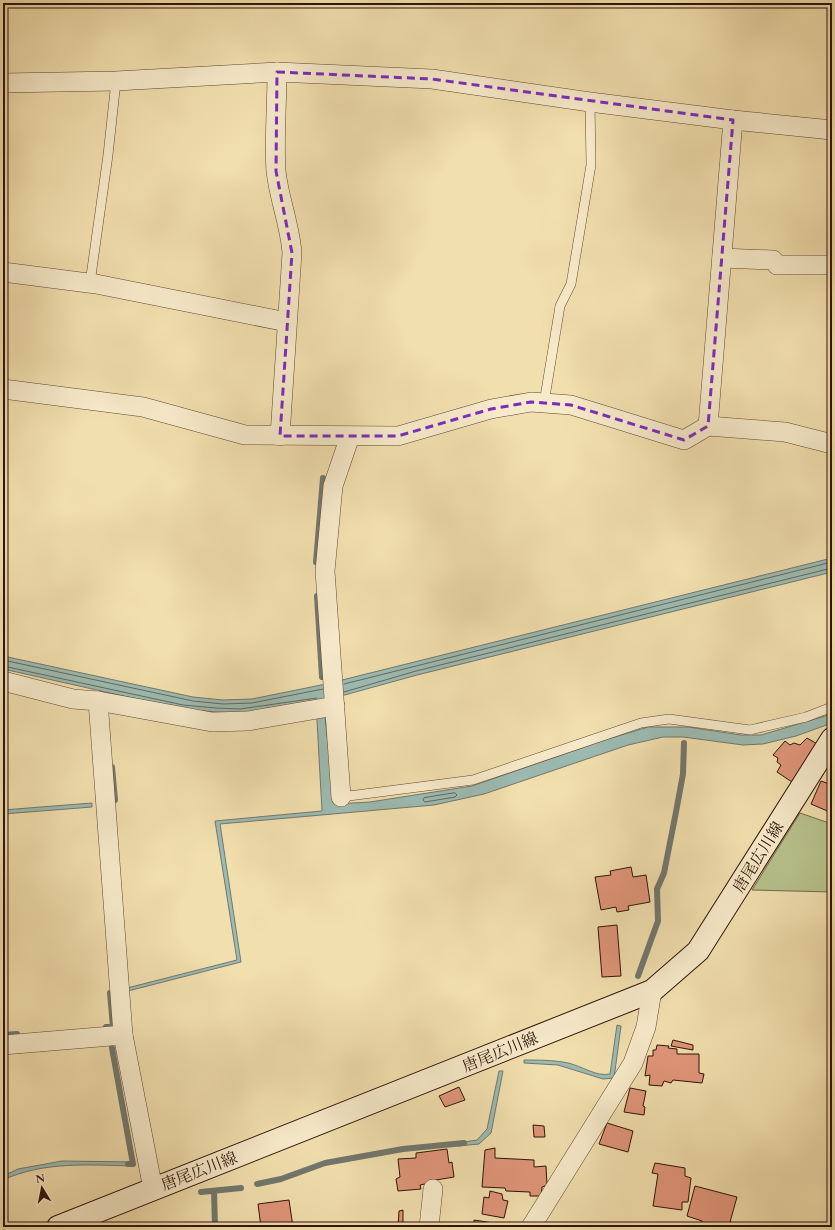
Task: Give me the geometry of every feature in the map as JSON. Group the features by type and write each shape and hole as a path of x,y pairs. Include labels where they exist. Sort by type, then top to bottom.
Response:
{"main road":[{"name":"唐尾広川線","path":"58,1227 652,991 698,951 832,739"}],"street":[{"path":"277,72 276,171 291,237 292,253 280,436"},
{"path":"3,83 116,81 277,72 432,79 590,102 733,120 832,130"},
{"path":"708,426 733,120"},
{"path":"722,258 773,260 777,265 832,265"},
{"path":"3,272 90,283 287,322"},
{"path":"3,389 143,407 245,435 398,436 491,409 532,402 571,405 684,440 708,426 785,432 832,444"},
{"path":"341,796 325,571 333,486 350,436"},
{"path":"3,681 73,699 98,701 212,722 248,721 334,703"},
{"path":"98,701 123,1035 153,1189"},
{"path":"531,1227 633,1063 646,1027 652,991"},
{"path":"3,1045 123,1035"},
{"path":"429,1227 433,1189"}],"lane":[{"path":"90,283 108,155 116,81"},
{"path":"544,403 560,306 571,284 591,165 590,102"},
{"path":"341,796 473,780 641,723 669,719 750,730 806,717 832,707"}],"highlighted area":[{"path":"277,72 432,79 733,120 708,426 684,440 571,405 531,402 491,409 398,436 280,436 292,253 276,171"}],"green space":[{"path":"800,813 832,824 832,892 752,890"}],"water":[{"path":"832,558 832,572 417,675 323,701 335,804 370,802 472,786 605,740 648,727 688,727 741,735 761,735 832,714 832,723 796,736 763,744 743,745 683,737 663,737 628,745 484,794 434,805 220,824 241,962 128,991 127,988 237,960 215,821 322,811 316,702 240,713 182,709 3,669 3,656 193,697 223,700 252,699 326,684"},
{"path":"92,803 92,807 3,814 3,810"},
{"path":"617,1025 621,1026 614,1078 603,1079 558,1065 524,1063 524,1060 557,1061 573,1064 600,1074 610,1074"},
{"path":"499,1071 503,1071 491,1133 479,1144 458,1146 458,1143 477,1140 487,1129"},
{"path":"62,1161 135,1162 134,1166 84,1165 51,1167 19,1174 3,1180 3,1176 18,1169"}],"building":[{"path":"807,738 819,745 795,784 777,772 781,765 777,762 778,758 773,755 785,741 790,745 794,743 800,745"},
{"path":"821,781 832,785 832,813 811,804"},
{"path":"631,867 633,877 646,875 650,902 628,906 629,910 617,912 616,907 601,910 595,877 611,875 610,871"},
{"path":"617,925 621,976 602,977 598,927"},
{"path":"673,1040 693,1045 693,1050 671,1046"},
{"path":"657,1045 669,1046 668,1048 677,1049 677,1054 699,1054 699,1073 704,1074 702,1083 673,1080 671,1083 664,1081 662,1086 649,1085 650,1075 645,1076 648,1056 653,1056 653,1050 656,1050"},
{"path":"459,1087 465,1100 445,1107 439,1096"},
{"path":"630,1088 646,1091 643,1106 645,1107 644,1115 624,1112"},
{"path":"607,1123 633,1131 628,1152 599,1144"},
{"path":"533,1125 544,1126 545,1137 534,1137"},
{"path":"495,1148 495,1158 534,1160 534,1167 546,1166 547,1185 542,1187 541,1196 530,1196 530,1192 506,1191 505,1188 482,1187 485,1150"},
{"path":"447,1149 449,1163 452,1162 454,1177 430,1181 430,1183 420,1185 421,1189 398,1191 396,1179 400,1177 398,1159 416,1158 416,1153"},
{"path":"655,1163 685,1168 685,1176 691,1178 688,1202 682,1202 682,1210 653,1206 658,1174 652,1173"},
{"path":"695,1186 737,1197 730,1222 750,1227 701,1227 702,1221 687,1216"},
{"path":"490,1191 502,1194 503,1200 508,1201 504,1218 482,1214 484,1197 489,1198"},
{"path":"289,1200 293,1227 261,1227 258,1204"},
{"path":"403,1210 403,1227 398,1227 399,1211"},
{"path":"474,1220 506,1225 506,1227 478,1227 474,1226"}],"waterway":[{"path":"316,562 323,478"},
{"path":"317,596 322,677"},
{"path":"638,976 658,921 657,889 664,873 676,812 683,774 684,743"},
{"path":"112,767 115,800"},
{"path":"106,1027 113,1027 110,993"},
{"path":"3,1035 17,1034"},
{"path":"112,1048 133,1164 128,1164"},
{"path":"257,1184 281,1179 325,1163 403,1149 464,1143"},
{"path":"201,1192 241,1188"},
{"path":"214,1191 215,1227"}]}
